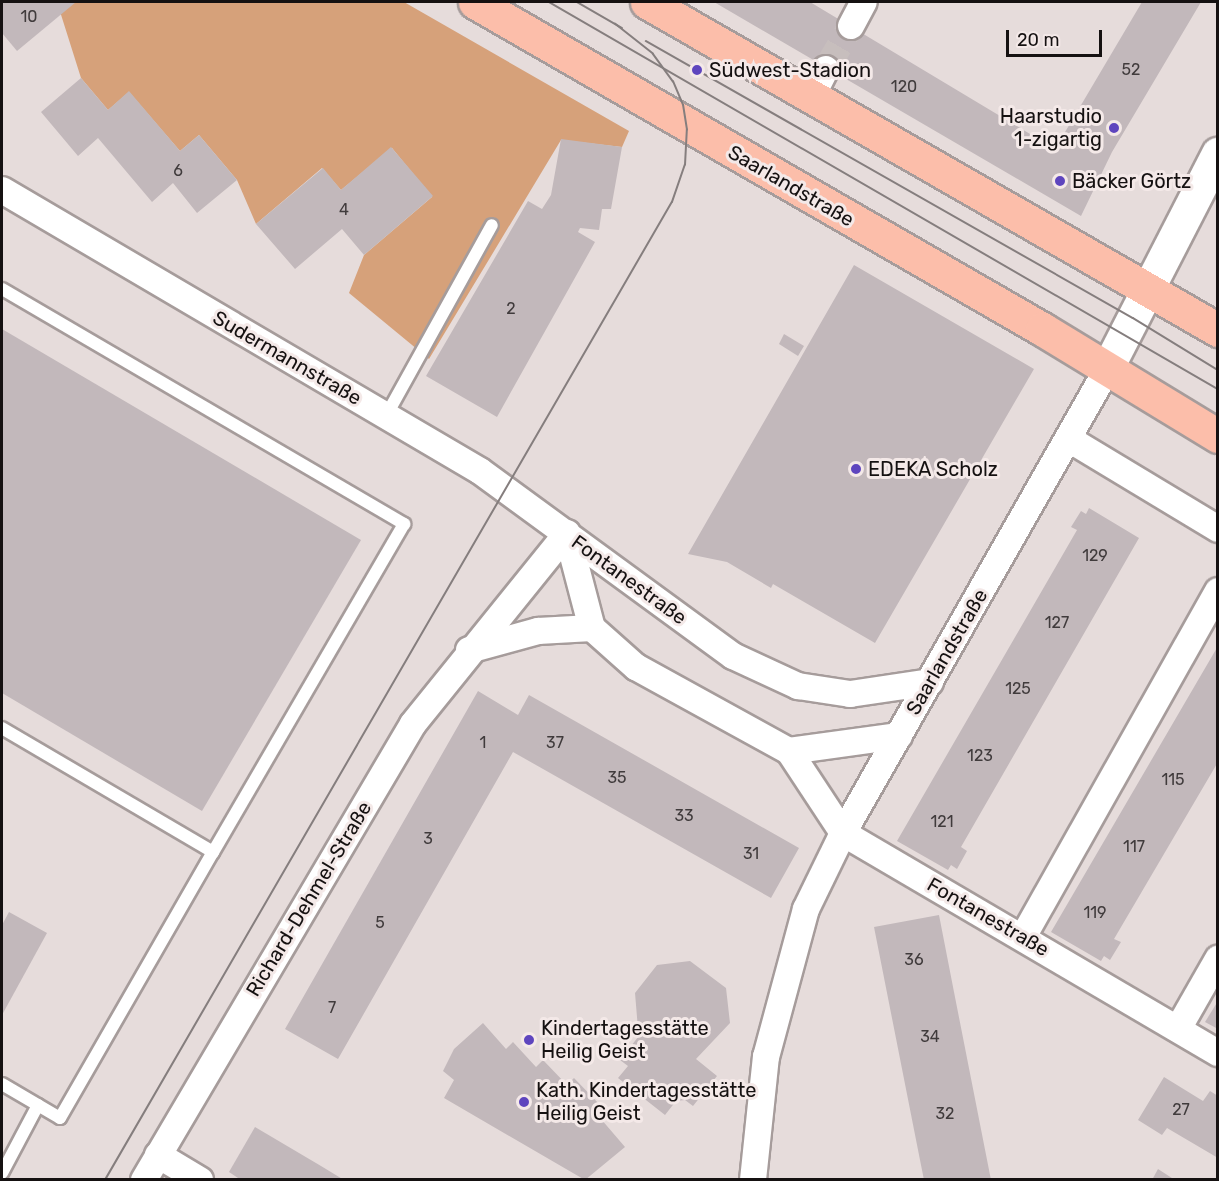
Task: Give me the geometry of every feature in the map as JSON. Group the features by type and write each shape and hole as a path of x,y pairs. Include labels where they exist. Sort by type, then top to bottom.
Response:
{"main road":[{"name":"Saarlandstraße","path":"475,2 1108,368 1218,436"},
{"path":"647,2 820,82 1148,290 1218,330"}],"street":[{"path":"851,26 864,2"},
{"path":"1108,368 1218,153"},
{"name":"Sudermannstraße","path":"2,190 480,471 567,533"},
{"name":"Saarlandstraße","path":"753,1179 766,1057 806,909 843,833 1108,368"},
{"path":"1069,439 1218,529"},
{"name":"Fontanestraße","path":"567,533 592,628 636,667 789,751 843,833 1218,1053"},
{"name":"Fontanestraße","path":"567,533 733,656 798,686 850,694 930,682"},
{"name":"Richard-Dehmel-Straße","path":"144,1179 413,724 469,650 567,533"},
{"path":"1023,937 1218,591"},
{"path":"469,650 538,630 592,628"},
{"path":"789,751 899,736"},
{"path":"1178,1029 1218,959"},
{"path":"158,1155 200,1179"}],"lane":[{"path":"386,416 492,225"},
{"path":"2,289 404,524 60,1118 2,1084"},
{"path":"2,728 213,852"},
{"path":"2,1173 38,1106"}],"shaded area":[{"path":"57,2 404,2 629,131 622,147 561,140 429,359 349,293 364,255 432,197 392,148 341,190 322,168 256,224 237,180 199,135 180,151 129,92 108,110 81,78"}],"building":[{"path":"2,2 76,2 17,51 2,33"},
{"path":"714,2 810,2 1055,149 1142,2 1201,2 1112,152 1081,216"},
{"path":"81,78 108,110 129,91 180,151 199,135 237,180 197,213 173,183 152,202 98,138 78,156 41,112"},
{"path":"561,139 622,147 611,209 602,209 599,230 580,228 578,232 595,242 497,417 426,376 528,201 542,209 551,195"},
{"path":"391,147 433,196 364,255 342,229 295,269 256,224 323,168 341,190"},
{"name":"EDEKA Scholz","path":"854,265 1034,369 875,643 773,584 771,588 727,562 688,554"},
{"path":"2,329 361,540 202,811 2,693"},
{"path":"784,334 804,346 798,356 779,344"},
{"path":"1089,508 1139,538 961,847 967,851 957,869 951,865 948,870 897,841 1077,530 1071,527 1081,511 1086,514"},
{"path":"1218,646 1218,762 1114,939 1121,942 1110,960 1104,956 1101,961 1051,932"},
{"path":"478,691 518,715 529,695 799,848 771,898 513,752 338,1059 285,1029"},
{"path":"9,912 47,933 2,1015 2,925"},
{"path":"939,915 991,1180 924,1180 874,927"},
{"path":"690,961 726,988 730,1023 696,1059 717,1076 693,1106 685,1100 676,1101 665,1115 618,1078 628,1066 620,1060 642,1032 638,1029 635,993 657,965"},
{"path":"1218,1001 1218,1029 1205,1022"},
{"name":"Kath. Kindertagesstätte Heilig Geist","path":"483,1023 506,1049 513,1042 536,1067 543,1060 567,1085 574,1078 601,1106 595,1112 625,1147 585,1180 444,1098 454,1080 443,1071 454,1049"},
{"path":"1164,1077 1203,1101 1210,1091 1218,1096 1218,1158 1167,1128 1162,1135 1138,1120"},
{"path":"255,1127 344,1180 241,1180 229,1172"},
{"path":"1158,1169 1175,1180 1152,1180"}],"tunnel":[{"path":"826,69 851,26"}],"tram line":[{"path":"549,2 1218,389"},
{"path":"577,2 622,28"},
{"path":"105,1180 672,202 685,165 687,130 683,105 673,82 653,54 615,24"},
{"path":"646,41 1133,318 1218,370"}],"place":[{"name":"Südwest-Stadion","path":"697,70"},
{"name":"Haarstudio 1-zigartig","path":"1114,128"},
{"name":"Bäcker Görtz","path":"1060,181"},
{"name":"EDEKA Scholz","path":"856,469"},
{"name":"Kindertagesstätte Heilig Geist","path":"529,1040"},
{"name":"Kath. Kindertagesstätte Heilig Geist","path":"524,1102"}]}
